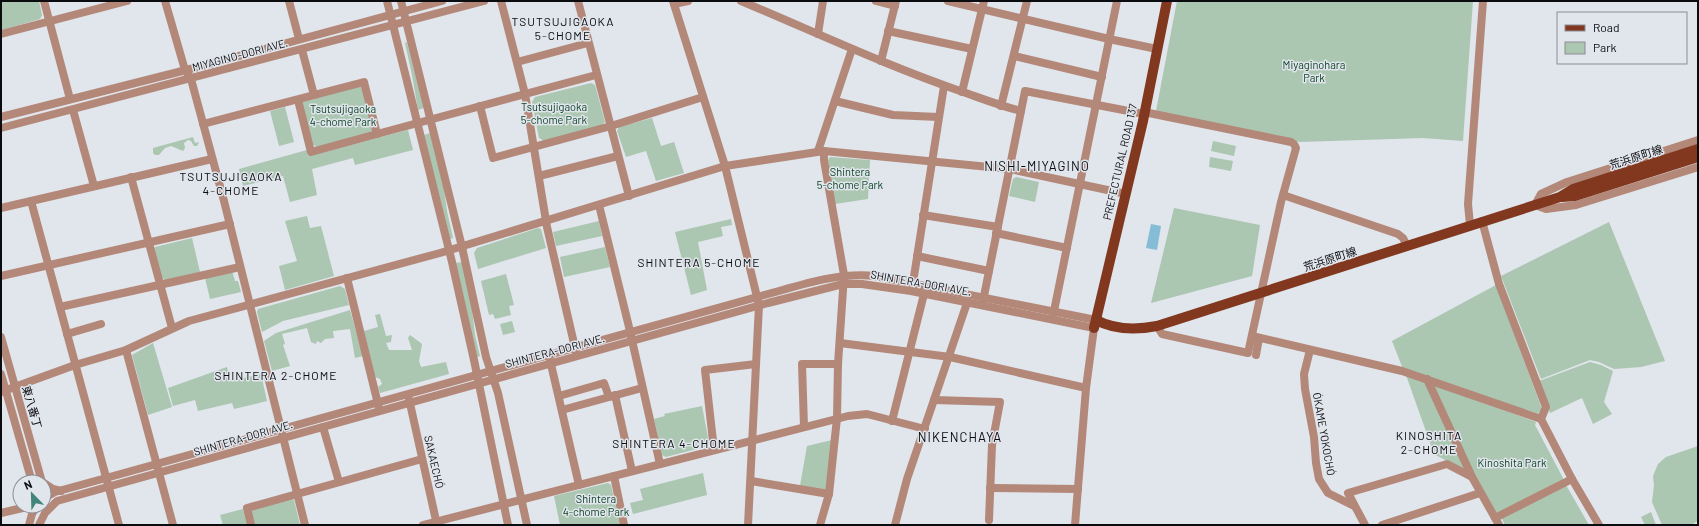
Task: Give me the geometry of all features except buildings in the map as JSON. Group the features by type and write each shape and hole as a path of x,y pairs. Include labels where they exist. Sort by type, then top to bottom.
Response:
{"main road":[{"name":"PREFECTURAL ROAD 137","path":"1098,324 1158,49 1167,1"},
{"name":"荒浜原町線","path":"1574,193 1698,143"},
{"name":"荒浜原町線","path":"1098,324 1132,328 1157,326 1535,204 1698,157"}],"street":[{"path":"44,1 70,99"},
{"path":"1,34 127,1"},
{"path":"165,1 185,70 191,79 230,224 305,525"},
{"path":"289,1 299,39"},
{"path":"387,1 449,251 479,384 508,525"},
{"path":"401,1 462,247 486,357 494,380 527,525"},
{"name":"MIYAGINO-DORI AVE.","path":"1,117 185,70 442,1"},
{"name":"MIYAGINO-DORI AVE.","path":"1,128 484,1"},
{"path":"501,1 525,94 546,221 577,357"},
{"path":"578,1 596,75 629,196"},
{"path":"688,1 674,3 725,166 758,301 753,440 748,525"},
{"path":"741,1 852,49 944,86 1001,106 1021,111"},
{"path":"818,34 823,1"},
{"path":"876,1 895,3 881,61"},
{"path":"948,1 983,5 1022,18 1158,49"},
{"path":"1001,106 1027,1"},
{"path":"1053,316 1117,1"},
{"path":"1470,225 1468,204 1483,1"},
{"path":"962,92 983,5"},
{"path":"888,31 972,49"},
{"path":"517,62 588,43"},
{"path":"820,525 829,494 837,418 838,364 844,275 824,160 821,151 834,101 852,49"},
{"path":"302,50 314,95"},
{"path":"1014,56 1102,77"},
{"path":"298,100 311,152 596,75"},
{"path":"203,124 364,82 377,134"},
{"path":"912,288 944,86"},
{"path":"983,302 1025,91 1144,113 1293,143 1296,148 1283,195 1262,293 1255,337 1256,355"},
{"path":"480,106 493,158 611,126 703,97"},
{"path":"834,101 893,115 938,117"},
{"path":"73,110 94,186"},
{"path":"1698,143 1567,182 1541,194 1535,204 1546,209 1576,205 1698,167"},
{"path":"3,391 75,365 126,350 189,321 449,251 725,166 821,151 1010,169 1126,194"},
{"path":"539,176 618,156"},
{"path":"1,208 212,159"},
{"path":"131,178 172,328"},
{"path":"1283,195 1398,234 1404,238 1407,246"},
{"path":"32,201 48,266 119,525"},
{"path":"599,205 660,464"},
{"path":"923,215 997,230 1067,248"},
{"path":"1482,221 1499,284 1546,407 1541,419"},
{"path":"1,276 230,224"},
{"path":"917,256 989,271"},
{"path":"60,307 240,267"},
{"name":"SHINTERA-DORI AVE.","path":"42,523 48,508 58,501 632,342 825,279 844,275 874,276 912,288 1098,324"},
{"path":"347,278 380,411"},
{"name":"SHINTERA-DORI AVE.","path":"52,495 106,478 630,332 758,301 843,284 912,288 924,294 967,303 983,302"},
{"path":"892,420 924,294"},
{"path":"895,525 907,478 950,357 967,303"},
{"path":"67,334 101,324"},
{"path":"1075,525 1086,388 1098,324"},
{"path":"1157,326 1162,334 1248,353 1255,337"},
{"name":"東八番丁","path":"1,337 40,474"},
{"path":"1255,337 1402,371 1541,419 1572,479 1599,525"},
{"path":"840,343 950,357 1086,388"},
{"path":"126,350 158,464 173,525"},
{"name":"ÓKAME YOKOCHÓ","path":"1310,350 1304,374 1305,389 1314,437 1319,479 1328,493 1354,506"},
{"path":"549,355 579,485"},
{"path":"714,450 705,370 756,364"},
{"path":"804,427 802,364 838,364"},
{"name":"東八番丁","path":"1,374 3,391 29,474"},
{"path":"1427,379 1472,477 1497,522 1572,479"},
{"path":"559,396 604,383 612,396 632,471"},
{"path":"562,410 642,388"},
{"name":"SAKAECHÓ","path":"408,394 437,523"},
{"path":"934,400 1000,402 992,445 989,520"},
{"path":"423,525 437,523 503,504 837,418 866,414 925,429"},
{"path":"323,427 339,482"},
{"path":"251,525 247,508 422,459"},
{"path":"1365,525 1348,493 1446,464 1472,477"},
{"path":"614,476 624,525"},
{"path":"750,481 829,494"},
{"path":"52,488 61,491"},
{"path":"990,488 1078,488"},
{"path":"1382,525 1480,492"},
{"path":"52,500 58,501"},
{"path":"52,503 58,501"},
{"path":"1,513 12,512"},
{"path":"29,525 31,514"}],"green space":[{"path":"1,1 39,1 42,15 40,19 2,30"},
{"name":"Miyaginohara Park","path":"1177,1 1473,1 1463,141 1423,138 1300,142 1156,111"},
{"path":"406,42 424,108 418,110 405,43"},
{"name":"Tsutsujigaoka 5-chome Park","path":"591,83 595,85 605,122 602,125 544,141 539,138 532,102 535,97"},
{"name":"Tsutsujigaoka 4-chome Park","path":"360,86 363,89 373,130 371,133 317,147 312,144 302,103 303,101"},
{"path":"285,107 294,142 279,146 270,111"},
{"path":"652,118 661,146 674,142 684,173 656,181 646,151 626,157 617,131 619,127"},
{"path":"408,130 413,150 355,165 353,158 312,169 317,195 290,202 283,176 243,186 239,169 307,150 308,156"},
{"path":"430,133 444,189 453,238 450,239 424,135"},
{"path":"193,137 195,143 199,142 197,146 194,146 191,141 188,140 184,143 185,148 183,151 171,146 165,148 159,155 155,155 153,153 153,148"},
{"path":"1213,141 1236,146 1234,156 1211,151"},
{"name":"Shintera 5-chome Park","path":"830,157 870,160 868,199 835,204 828,160"},
{"path":"1210,157 1233,161 1231,171 1209,167"},
{"path":"1016,177 1039,182 1035,202 1009,196 1013,179"},
{"path":"1174,208 1260,225 1252,276 1151,303"},
{"path":"307,216 310,228 321,226 334,276 285,290 279,266 297,261 285,221"},
{"path":"731,219 732,225 721,227 723,236 698,242 707,290 691,295 675,232"},
{"path":"599,221 602,236 556,246 553,232"},
{"path":"1609,222 1665,361 1641,367 1614,369 1599,362 1590,360 1541,379 1501,276"},
{"path":"538,228 541,229 546,248 478,269 474,253 477,248"},
{"path":"192,238 200,272 165,280 162,278 153,250 155,247"},
{"path":"605,247 610,267 564,277 560,257"},
{"path":"462,262 480,356 477,357 456,263"},
{"path":"232,271 235,281 238,281 241,292 210,299 205,278"},
{"path":"506,274 514,305 509,306 511,315 495,319 493,314 489,315 481,281"},
{"path":"1496,285 1542,409 1538,414 1403,369 1392,341"},
{"path":"340,286 345,289 349,305 283,321 262,332 257,312 258,309"},
{"path":"350,310 363,356 355,358 350,329 333,331 334,338 325,339 321,343 317,341 316,344 311,342 307,328 282,334 285,344 283,345 290,366 272,371 264,341 276,333"},
{"path":"380,314 386,336 392,335 391,342 386,343 389,350 412,350 408,338 410,335 422,344 419,361 421,367 446,362 449,374 380,393 378,387 382,384 380,379 375,377 364,331 378,327 375,315"},
{"path":"512,321 515,332 503,335 500,324"},
{"path":"153,343 172,407 148,415 132,355"},
{"path":"1590,362 1601,365 1613,371 1604,402 1612,414 1593,424 1582,398 1550,413 1539,381"},
{"path":"227,367 230,381 261,374 267,401 234,409 232,403 198,411 195,400 173,406 168,388"},
{"path":"1406,375 1425,382 1467,472 1434,454"},
{"name":"Kinoshita Park","path":"1430,383 1536,422 1535,425 1564,480 1498,516 1483,491"},
{"path":"702,406 709,443 708,446 666,457 662,455 654,419 665,416 664,414"},
{"path":"832,440 826,491 800,486 807,446"},
{"path":"1698,446 1698,521 1691,525 1662,525 1652,502 1654,485 1653,476 1658,464 1666,457"},
{"path":"703,473 707,495 633,514 630,503 643,500 640,489"},
{"name":"Shintera 4-chome Park","path":"608,483 611,485 620,525 560,525 554,496"},
{"path":"1566,485 1589,525 1505,525 1501,517"},
{"path":"290,498 294,500 300,525 254,525 251,513 253,509"},
{"path":"243,509 247,525 223,525 220,515"},
{"path":"1651,512 1656,525 1645,525 1641,517"}],"water":[{"path":"1151,224 1161,226 1157,250 1146,248"}],"district":[{"name":"TSUTSUJIGAOKA 5-CHOME","path":"563,29"},
{"name":"NISHI-MIYAGINO","path":"1037,166"},
{"name":"TSUTSUJIGAOKA 4-CHOME","path":"231,184"},
{"name":"SHINTERA 5-CHOME","path":"699,263"},
{"name":"SHINTERA 2-CHOME","path":"276,376"},
{"name":"NIKENCHAYA","path":"960,437"},
{"name":"KINOSHITA 2-CHOME","path":"1429,443"},
{"name":"SHINTERA 4-CHOME","path":"674,444"}]}
